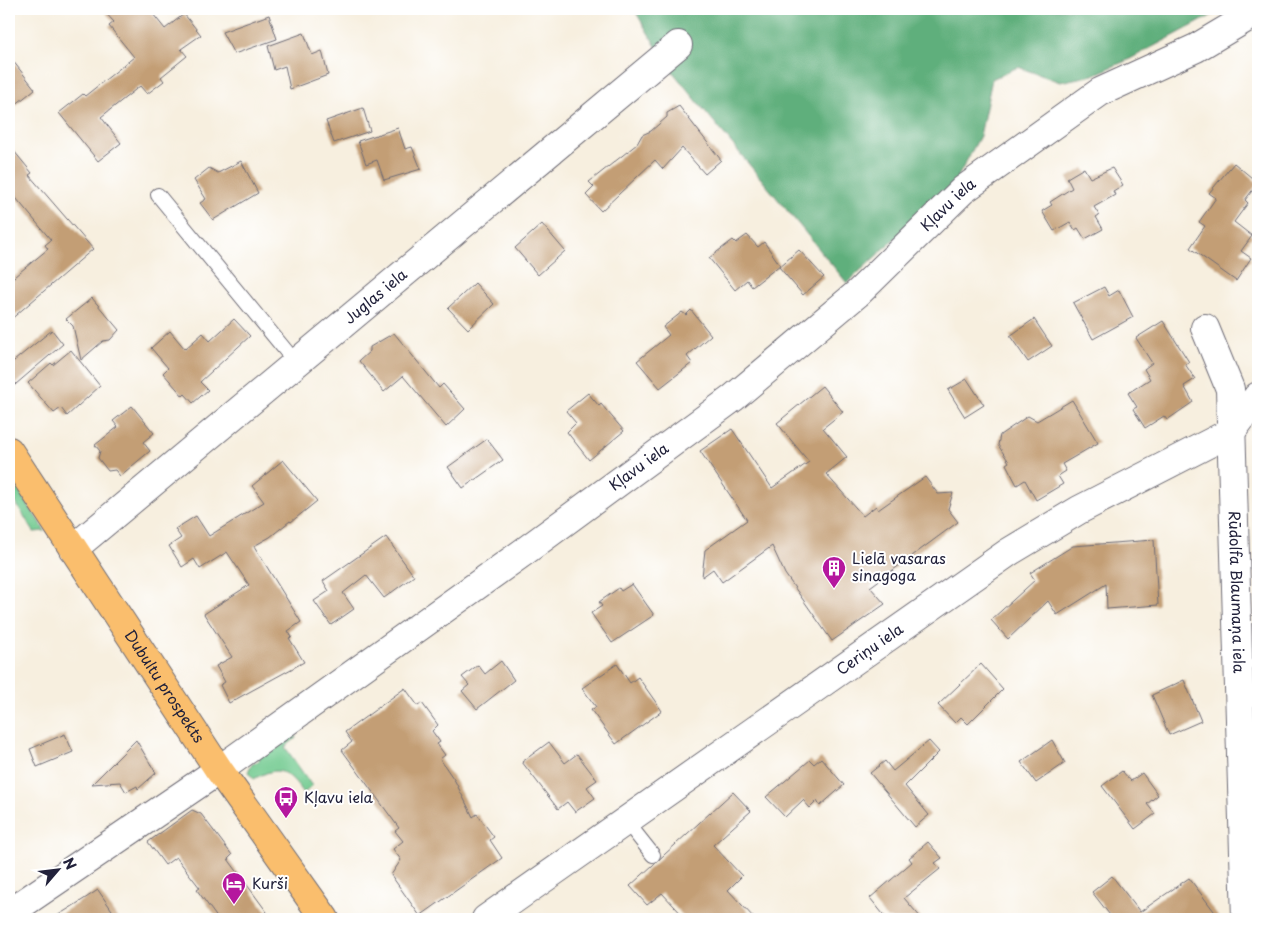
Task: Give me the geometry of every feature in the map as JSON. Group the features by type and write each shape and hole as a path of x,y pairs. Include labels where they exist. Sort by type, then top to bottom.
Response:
{"main road":[{"name":"Dubultu prospekts","path":"9,450 219,770 325,919"}],"street":[{"name":"Kļavu iela","path":"9,912 219,770 525,551 733,398 858,293 962,190 1100,92 1196,48 1258,11"},
{"name":"Juglas iela","path":"73,549 678,45"},
{"name":"Rūdolfa Blaumaņa iela","path":"1205,328 1230,389 1246,919"},
{"name":"Ceriņu iela","path":"486,919 1009,552 1079,510 1231,432 1258,396"}],"lane":[{"path":"158,195 296,363"},
{"path":"626,821 653,855"}],"green space":[{"path":"634,9 1224,9 1128,60 1093,75 1060,82 1018,67 992,79 980,136 954,184 847,283 667,65"},
{"path":"9,475 45,531 34,532 9,492"},
{"path":"292,730 296,738 285,747 312,786 304,793 293,779 282,772 270,772 254,779 248,772 251,765 260,760 257,755"}],"building":[{"path":"102,9 149,9 165,29 184,14 201,35 181,49 187,56 161,77 164,81 147,94 140,86 101,117 121,143 98,161 59,113 83,94 85,96 134,57 109,26 114,22"},
{"path":"269,15 277,39 234,54 222,32"},
{"path":"304,33 312,55 322,51 328,75 290,89 285,66 274,70 268,46"},
{"path":"9,56 35,89 9,110"},
{"path":"679,106 721,160 705,174 682,148 663,169 655,160 601,211 586,195 594,187 589,182 637,144 642,135 651,131 667,117 667,113"},
{"path":"363,108 370,131 334,143 326,121"},
{"path":"398,128 405,149 412,147 421,169 384,180 377,160 366,164 358,141"},
{"path":"9,145 32,173 29,175 93,249 9,321 9,281 48,249 45,245 51,240 11,192 9,195"},
{"path":"241,161 258,193 213,220 200,203 206,199 194,180 209,168 218,173"},
{"path":"1234,163 1258,183 1245,200 1248,203 1234,222 1252,236 1241,251 1251,258 1236,281 1190,248 1205,226 1199,222 1216,198 1209,193"},
{"path":"1084,168 1090,178 1112,168 1123,185 1113,191 1115,195 1094,207 1099,215 1096,217 1103,229 1085,239 1078,228 1075,230 1070,222 1054,231 1042,211 1052,205 1050,202 1072,188 1067,178"},
{"path":"542,224 565,251 538,275 515,248"},
{"path":"747,235 758,247 764,242 780,265 752,287 747,280 735,290 709,258 733,240 736,243"},
{"path":"799,250 824,277 803,295 779,267"},
{"path":"475,283 494,304 468,329 448,308"},
{"path":"1104,287 1109,296 1119,290 1133,317 1093,339 1073,303"},
{"path":"92,298 119,330 110,340 103,341 81,360 73,326 66,319"},
{"path":"691,310 711,335 687,356 692,363 660,388 637,361 669,335 663,327 682,312 686,315"},
{"path":"234,319 250,336 200,382 208,390 193,403 185,394 183,396 163,373 168,368 151,348 170,331 185,349 203,333 210,341"},
{"path":"1034,319 1052,346 1028,362 1010,336"},
{"path":"1163,321 1189,362 1185,364 1195,379 1184,386 1193,402 1167,420 1164,416 1145,428 1133,409 1137,407 1128,393 1150,379 1144,369 1152,363 1136,338"},
{"path":"52,330 63,344 9,390 9,365"},
{"path":"394,333 439,388 443,384 465,409 446,427 403,376 384,392 359,361 370,351 370,347"},
{"path":"71,350 100,386 67,416 61,408 54,413 28,383 51,363 53,365"},
{"path":"967,379 984,405 965,417 948,390"},
{"path":"822,386 843,412 823,428 847,457 826,474 863,516 876,506 878,510 925,477 938,494 953,493 948,509 958,522 870,587 885,604 832,641 785,574 772,546 722,582 713,569 702,577 705,550 747,520 700,451 732,429 772,488 809,462 777,423"},
{"path":"588,393 599,406 601,404 624,431 589,460 567,432 576,423 566,411"},
{"path":"1072,400 1098,443 1062,464 1066,471 1058,476 1063,484 1036,500 1025,480 1017,485 1006,464 1009,462 998,445 1000,435 1028,416 1037,421"},
{"path":"132,406 154,433 143,442 150,451 120,476 115,470 108,471 98,458 100,451 95,445 118,427 113,421"},
{"path":"487,439 503,460 463,488 448,467"},
{"path":"283,460 317,501 270,537 254,546 301,622 288,631 292,637 289,638 304,662 229,703 220,685 225,682 216,666 232,657 204,614 249,585 227,552 200,569 194,559 182,567 169,546 181,538 175,529 196,516 209,536 264,502 252,486"},
{"path":"386,537 414,576 384,598 366,575 343,593 354,609 331,625 314,601 329,591 323,581"},
{"path":"1154,540 1158,605 1107,609 1106,584 1057,615 1048,601 1008,639 991,620 1035,580 1030,573 1073,546"},
{"path":"632,584 654,615 612,643 591,613 602,606 599,602 619,588 621,591"},
{"path":"501,661 514,680 477,709 462,691 469,685 462,677 478,665 485,674"},
{"path":"617,664 630,683 638,677 662,711 616,744 591,710 596,707 582,688"},
{"path":"981,664 1003,689 968,724 961,717 955,723 938,705"},
{"path":"1184,680 1201,721 1169,735 1152,695"},
{"path":"405,688 418,706 422,703 438,725 432,731 440,742 437,744 445,755 440,759 455,781 473,817 477,814 494,837 490,840 502,858 420,916 391,875 401,860 393,849 403,841 395,831 399,828 342,750 352,742 345,732"},
{"path":"65,734 73,752 37,767 30,749"},
{"path":"136,740 156,773 138,789 137,786 126,792 120,782 92,784"},
{"path":"1052,740 1065,763 1036,783 1021,762"},
{"path":"929,741 939,752 905,786 929,815 915,827 870,773 885,761 893,771"},
{"path":"549,742 565,763 577,754 597,780 587,787 595,798 575,812 567,802 558,809 522,762"},
{"path":"821,758 844,785 820,806 817,801 810,808 803,800 785,817 766,797 810,760 814,764"},
{"path":"1122,771 1131,781 1142,773 1158,795 1147,804 1155,814 1135,829 1102,786"},
{"path":"733,792 751,811 713,845 742,876 728,890 755,919 686,919 662,893 647,905 630,886"},
{"path":"192,810 201,814 232,855 228,859 272,919 218,919 197,890 200,888 176,857 165,865 148,842"},
{"path":"928,842 942,858 935,863 940,869 904,898 922,919 887,919 870,898 912,862 909,858"},
{"path":"1112,876 1140,912 1189,878 1220,919 1113,919 1092,892"},
{"path":"98,890 118,919 52,919 81,901"}],"place":[{"name":"Lielā vasaras sinagoga","path":"834,589"},
{"name":"Kļavu iela","path":"286,819"},
{"name":"Kurši","path":"234,905"}]}
